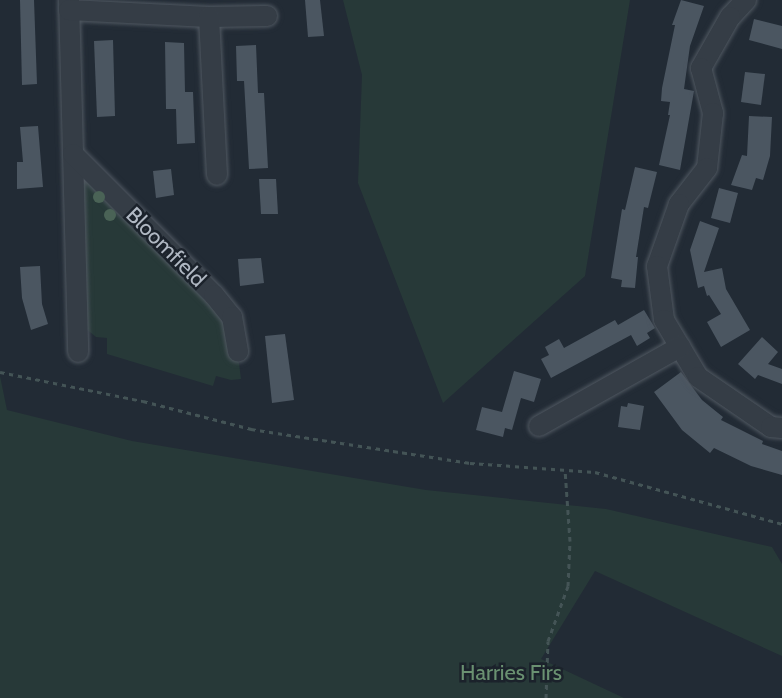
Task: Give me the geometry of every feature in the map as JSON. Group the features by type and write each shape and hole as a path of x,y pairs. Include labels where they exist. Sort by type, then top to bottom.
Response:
{"street":[{"path":"746,0 730,17 701,68 713,113 706,168 679,204 657,266 664,320 698,377 771,427 782,428"},
{"path":"78,352 69,5 209,17 267,16"},
{"path":"209,17 218,175"},
{"name":"Bloomfield","path":"73,154 214,295 232,317 238,351"},
{"path":"539,426 680,347"}],"path":[{"path":"0,372 132,399 251,429 470,463 595,472 782,524"},
{"path":"546,698 548,641 568,586 570,541 565,470"}],"green space":[{"path":"343,0 630,0 585,276 443,403 358,183 362,75"},
{"path":"82,180 85,180 212,301 228,332 232,350 239,363 241,379 231,380 216,376 213,386 107,354 107,338 96,337 85,328"},
{"name":"Harries Firs","path":"0,376 7,410 132,441 426,490 606,509 772,547 782,564 782,656 595,571 541,659 624,698 0,698"}],"building":[{"path":"20,0 34,0 37,84 22,85"},
{"path":"305,0 320,0 324,36 308,37"},
{"path":"681,0 704,6 690,46 684,89 694,91 680,170 659,165 670,115 668,115 670,102 661,101 662,88 675,25 672,25"},
{"path":"754,19 782,26 782,49 749,40"},
{"path":"113,40 115,116 97,117 94,41"},
{"path":"165,42 184,43 185,92 193,92 195,143 177,144 176,109 166,109"},
{"path":"256,45 258,93 264,93 268,168 249,169 244,81 237,81 236,46"},
{"path":"745,72 765,74 761,105 741,102"},
{"path":"749,116 772,117 770,156 763,180 756,178 752,190 731,185 742,155 747,156"},
{"path":"38,126 43,187 17,189 17,162 23,162 20,127"},
{"path":"635,167 657,172 648,208 644,207 636,257 638,257 635,288 621,287 622,280 611,278 622,209 625,210"},
{"path":"171,169 174,195 156,198 153,171"},
{"path":"259,179 276,179 278,214 261,214"},
{"path":"719,188 738,193 730,223 711,218"},
{"path":"700,221 719,228 704,272 722,268 726,289 750,330 721,347 707,322 721,314 709,295 707,296 704,286 698,288 690,250"},
{"path":"261,258 264,283 240,286 238,259"},
{"path":"40,266 42,304 48,324 31,330 22,298 20,267"},
{"path":"644,310 655,328 647,333 650,338 637,346 631,335 551,378 541,359 549,355 545,347 559,339 564,348 615,320 618,325"},
{"path":"285,334 294,400 272,403 265,336"},
{"path":"762,337 778,352 768,364 782,369 782,384 758,375 755,379 738,364"},
{"path":"514,371 541,379 534,402 521,398 512,430 505,428 503,437 476,430 482,407 502,412"},
{"path":"681,372 702,400 723,417 721,420 763,441 762,444 782,451 782,475 751,466 714,448 710,453 682,430 654,392"},
{"path":"628,403 644,406 640,430 618,427 621,406 627,407"}]}
